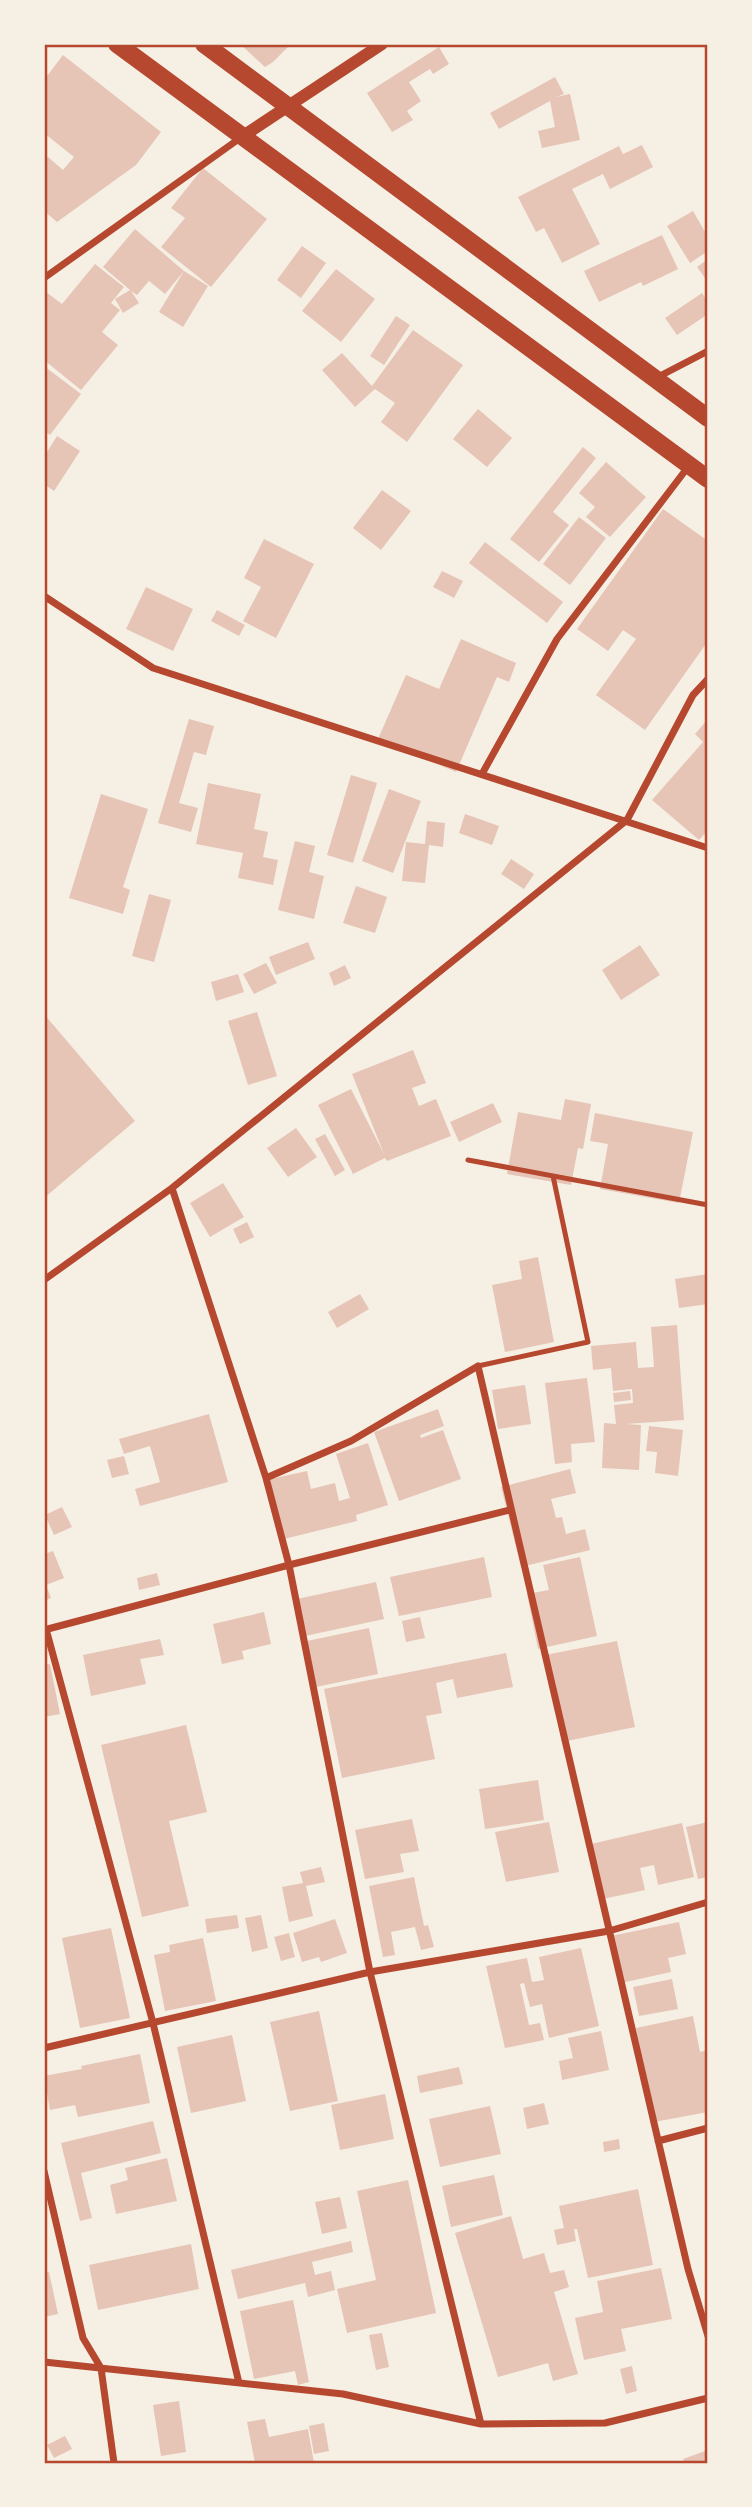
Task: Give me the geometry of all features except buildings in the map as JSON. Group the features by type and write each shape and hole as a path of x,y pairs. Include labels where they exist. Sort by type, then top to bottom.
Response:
{"main road":[{"path":"117,44 708,479"},
{"path":"204,44 708,418"}],"street":[{"path":"44,278 243,136 382,44"},
{"path":"655,379 708,351"},
{"path":"482,774 557,639 689,465"},
{"path":"44,596 153,668 708,848"},
{"path":"44,1280 172,1188 627,820 693,695 708,679"},
{"path":"172,1188 266,1478 289,1565 370,1972 481,2424"},
{"path":"266,1478 351,1441 478,1366 688,2269 708,2336"},
{"path":"239,2383 153,2023 45,1629 510,1510"},
{"path":"44,2048 370,1972 609,1931 708,1902"},
{"path":"658,2141 708,2128"},
{"path":"44,2171 83,2338 101,2368 114,2463"},
{"path":"44,2362 343,2394 481,2424 605,2423 708,2398"}],"lane":[{"path":"468,1160 708,1205"},
{"path":"478,1366 588,1342 552,1176"}]}
